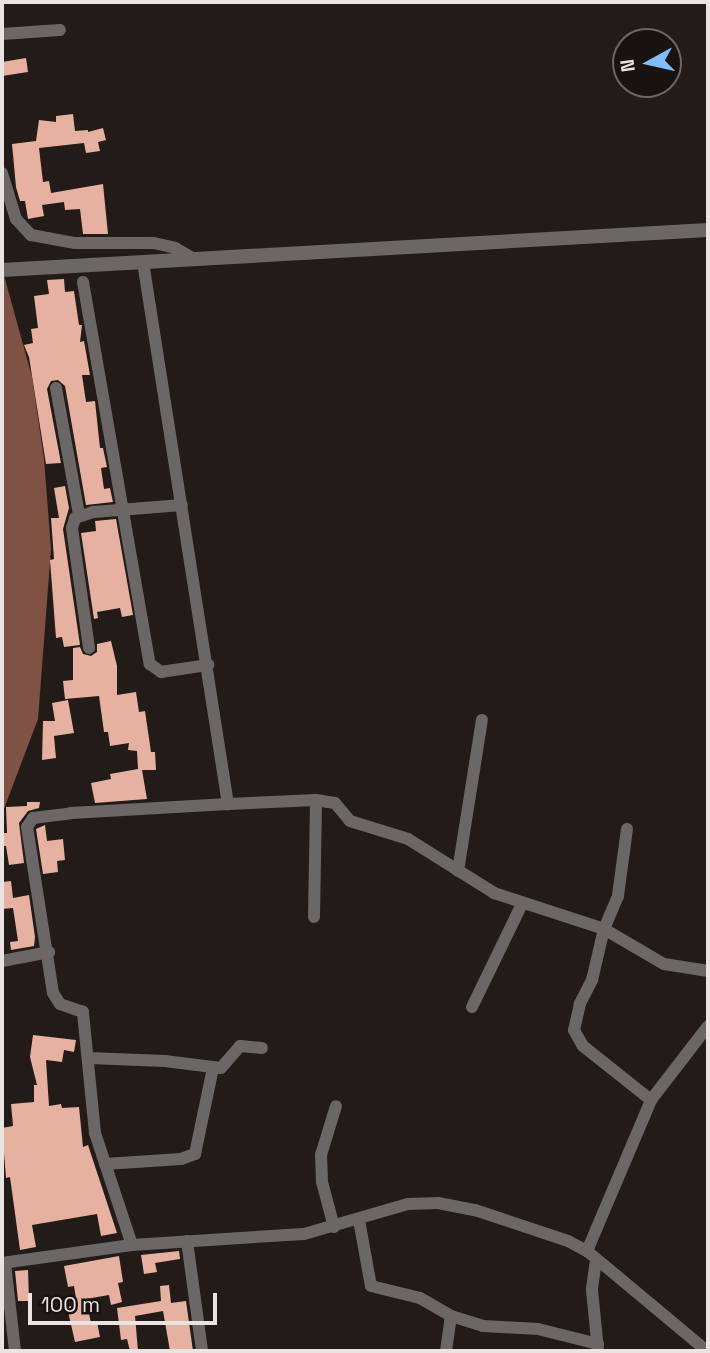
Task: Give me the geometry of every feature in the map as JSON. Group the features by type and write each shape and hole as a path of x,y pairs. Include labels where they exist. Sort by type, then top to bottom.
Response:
{"street":[{"path":"2,34 61,30"},
{"path":"2,173 16,219 31,235 75,243 154,243 175,248 194,259"},
{"path":"2,270 708,230 708,241"},
{"path":"143,262 228,804"},
{"path":"83,282 103,410 124,510 150,664 161,672 208,665"},
{"path":"56,388 79,515"},
{"path":"89,648 72,528 75,518 79,515 182,505"},
{"path":"457,871 482,720"},
{"path":"314,916 316,800"},
{"path":"132,1245 93,1123 83,1012 56,1000 27,827 29,821 44,815 228,804 316,800 335,803 348,819 408,839 486,889 522,904 604,929 664,964 708,971"},
{"path":"626,829 618,896 604,929 592,980 580,1004 575,1036 651,1100"},
{"path":"472,1007 522,904"},
{"path":"2,961 48,952"},
{"path":"359,1220 371,1286 420,1298 451,1316 483,1326 538,1329 598,1347 591,1256 651,1100 708,1026"},
{"path":"89,1058 165,1061 213,1068 224,1066 240,1046 262,1048"},
{"path":"105,1164 181,1159 195,1154 213,1068"},
{"path":"334,1227 322,1181 321,1155 336,1106"},
{"path":"15,1351 3,1263 132,1245 304,1234 416,1203 453,1205 547,1232 591,1256 707,1351"},
{"path":"187,1241 202,1351"},
{"path":"446,1351 451,1316"}],"shaded area":[{"path":"2,268 32,377 44,459 51,549 38,719 2,814"}],"building":[{"path":"26,58 28,72 2,76 2,62"},
{"path":"73,114 75,131 88,132 103,128 106,140 98,142 100,151 86,153 84,143 39,148 43,182 49,181 51,193 103,184 108,234 83,234 80,209 65,210 64,202 42,205 44,216 28,219 25,201 20,201 12,144 36,141 39,120 56,122 56,116"},
{"path":"64,279 65,292 74,291 79,325 82,325 80,342 84,341 90,375 82,375 86,402 95,401 100,448 103,448 107,467 101,468 104,489 110,488 113,502 86,505 65,386 58,380 51,381 47,389 61,463 46,464 29,357 24,345 33,343 31,329 38,328 34,296 49,294 47,280"},
{"path":"65,486 69,508 63,529 80,645 64,647 62,637 56,638 50,560 54,559 51,518 59,518 54,488"},
{"path":"116,519 133,615 122,617 120,608 97,612 98,618 94,619 81,533 96,531 95,521"},
{"path":"111,641 117,666 117,695 136,692 139,712 145,711 151,752 155,752 156,770 142,770 147,799 95,803 91,783 111,779 110,774 138,769 137,751 128,750 129,743 110,746 108,732 104,732 99,696 65,699 63,681 73,680 73,648 80,647 83,654 91,656 97,652 97,644"},
{"path":"68,700 74,733 54,736 56,758 42,760 43,721 55,721 52,703"},
{"path":"27,802 40,802 39,808 28,811 19,823 24,863 9,865 6,846 2,846 2,833 7,833 6,807 27,806"},
{"path":"45,825 47,841 63,839 65,860 57,861 58,872 43,874 36,829"},
{"path":"11,881 13,898 29,895 35,937 34,946 11,950 10,942 18,941 13,908 2,909 2,882"},
{"path":"33,1035 76,1040 74,1052 64,1050 62,1062 46,1060 49,1106 61,1104 62,1108 79,1107 83,1147 88,1145 117,1233 101,1236 97,1214 32,1225 36,1247 20,1250 10,1177 6,1178 2,1128 13,1126 11,1104 34,1102 34,1085 37,1085 30,1057"},
{"path":"179,1251 180,1259 155,1263 157,1272 144,1274 141,1255"},
{"path":"119,1256 123,1282 118,1283 122,1302 111,1305 109,1295 86,1299 91,1323 97,1322 100,1337 75,1342 67,1307 77,1305 74,1286 68,1287 64,1266"},
{"path":"28,1270 29,1301 18,1301 15,1271"},
{"path":"169,1285 171,1303 186,1301 193,1351 170,1351 163,1311 135,1316 138,1351 130,1351 127,1339 121,1340 117,1308 161,1301 160,1286"}]}
